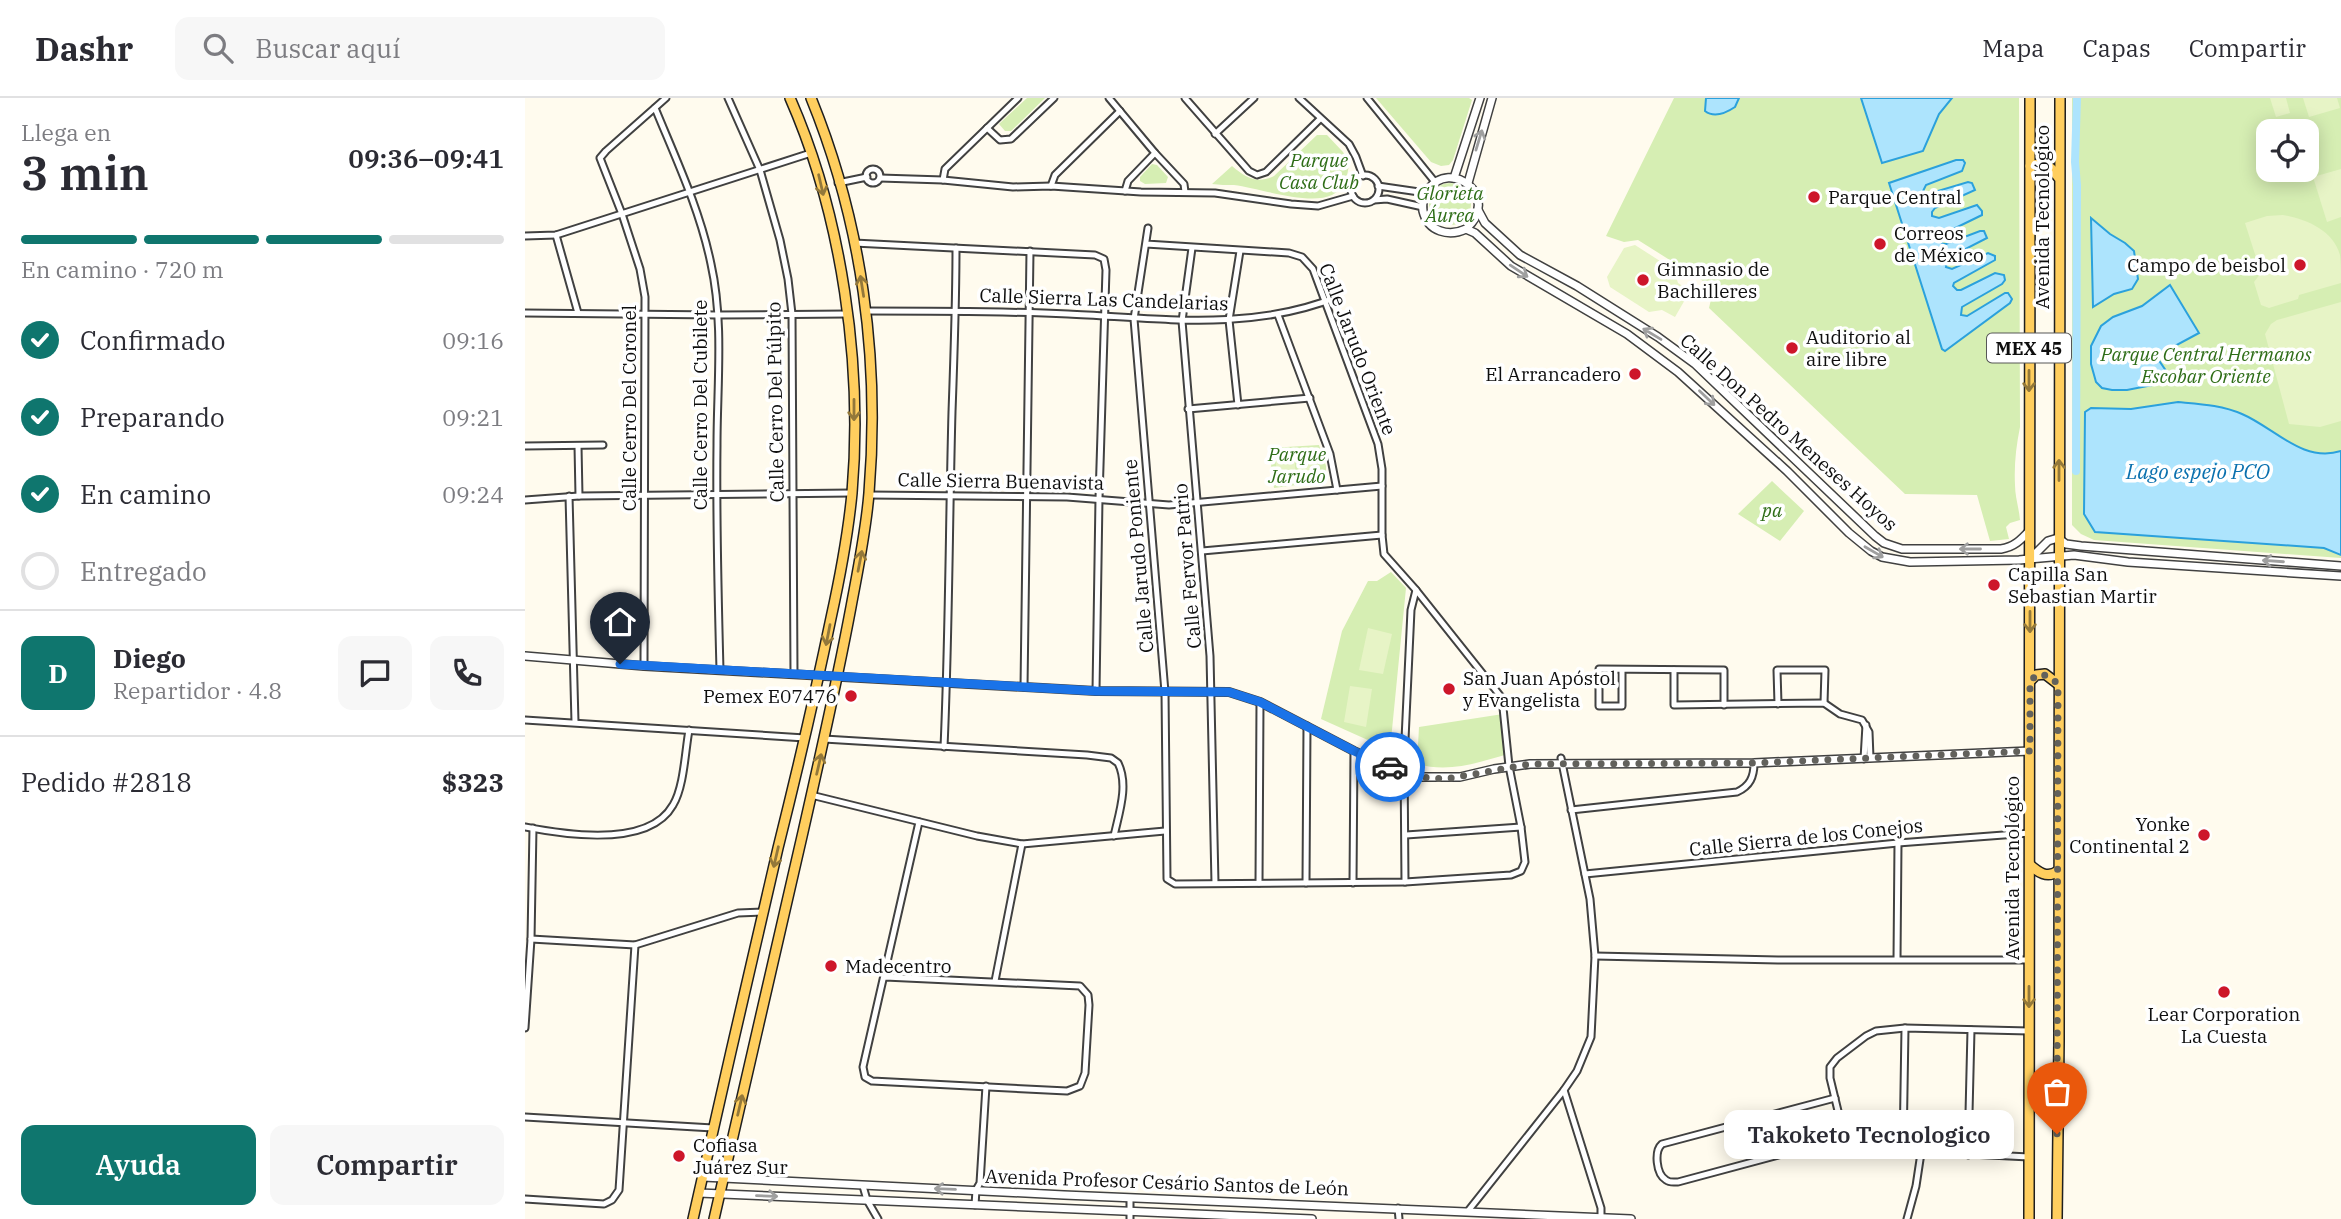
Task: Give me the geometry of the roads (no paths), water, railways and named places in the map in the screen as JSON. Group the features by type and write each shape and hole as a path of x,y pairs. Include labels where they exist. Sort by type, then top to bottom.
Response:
{"main road":[{"path":"693,1219 820,676 852,494 854,383 847,313 838,256 818,171 790,98"},
{"path":"714,1219 838,677 862,549 869,495 873,387 866,311 855,243 811,98"},
{"name":"Avenida Tecnológico","path":"2029,1219 2030,98"},
{"name":"Avenida Tecnológico","path":"2057,1219 2060,98"},
{"path":"2030,166 2043,162 2048,164 2059,179"},
{"path":"2030,681 2038,674 2045,674 2058,684"},
{"path":"2030,864 2040,873 2052,874 2058,871"}],"street":[{"path":"655,108 666,98"},
{"name":"Calle Cerro Del Púlpito","path":"728,98 760,170 788,279 792,314 794,674"},
{"path":"943,180 945,169 1018,98"},
{"path":"987,128 1000,141 1011,139 1053,98"},
{"path":"1109,98 1184,184 1185,192"},
{"path":"1185,98 1249,171 1257,174 1266,172 1320,119"},
{"path":"1215,134 1254,98"},
{"path":"1299,98 1349,144 1363,176"},
{"path":"1367,98 1435,182"},
{"path":"1454,178 1479,98"},
{"path":"1478,210 1476,218 1466,229 1459,232 1442,232 1428,222 1423,207 1426,193 1435,182 1454,178 1468,183 1492,98"},
{"name":"Calle Cerro Del Coronel","path":"643,666 645,313 642,277 622,214 600,158 655,108"},
{"name":"Calle Cerro Del Cubilete","path":"655,108 689,192 712,265 718,315 716,495 720,670"},
{"path":"1051,186 1055,175 1120,111"},
{"path":"525,236 556,235 811,153"},
{"path":"1125,191 1128,181 1155,153"},
{"path":"867,177 869,171 875,169 880,173 880,178"},
{"path":"838,183 867,177"},
{"path":"867,177 873,183 880,178 943,180 1013,187 1051,186 1215,193 1318,206 1353,196"},
{"path":"1374,200 1378,194 1378,186 1373,178 1357,178 1351,190 1353,196 1363,203 1387,199 1423,207"},
{"name":"Calle Don Pedro Meneses Hoyos","path":"1468,183 1477,195 1478,210 1485,223 1520,255 1577,286 1675,348 1884,543 1911,549 2001,549 2011,547 2022,540 2030,529"},
{"path":"1378,186 1426,193"},
{"path":"1405,203 1408,190"},
{"name":"Calle Jarudo Poniente","path":"1148,228 1134,319 1165,692 1166,876 1168,882 1175,884 1215,883"},
{"name":"Calle Don Pedro Meneses Hoyos","path":"1466,229 1475,233 1511,266 1627,334 1683,376 1787,471 1849,533 1882,557 1910,562 2030,559 2074,555 2341,576"},
{"path":"556,235 578,313"},
{"path":"855,243 1100,256 1106,264 1096,691"},
{"path":"1146,244 1240,251 1229,320 1238,404"},
{"path":"944,747 956,310 955,248"},
{"name":"Calle Fervor Patrio","path":"1192,248 1182,321 1212,691 1215,883"},
{"path":"1024,687 1030,251"},
{"name":"Calle Jarudo Oriente","path":"1240,251 1289,253 1302,257 1313,269 1378,444 1384,554 1502,698 1509,766 1525,862 1521,871 1511,875 1405,882"},
{"name":"Calle Sierra Las Candelarias","path":"866,311 956,310 1182,321 1229,320 1278,315 1337,297"},
{"path":"525,313 847,313"},
{"path":"1278,315 1330,454 1337,490"},
{"path":"1188,409 1310,398"},
{"path":"1723,413 1734,402"},
{"path":"525,446 603,445"},
{"path":"578,446 579,496"},
{"name":"Calle Sierra Buenavista","path":"869,495 1099,498 1150,505 1382,486"},
{"path":"525,500 569,496 852,494"},
{"path":"569,496 575,722"},
{"path":"1202,551 1382,535"},
{"path":"2030,559 2048,541 2059,538 2066,544 2073,545 2341,566"},
{"path":"2190,555 2190,566"},
{"path":"1215,883 1405,882 1404,772 1411,610 1416,590"},
{"path":"525,649 536,657"},
{"path":"525,656 643,666 1096,691 1212,691 1246,696 1354,751 1404,772 1419,777 1446,779 1509,766 1562,761 1754,763 2030,751"},
{"path":"1622,670 1622,706 1599,706 1599,669 1724,670 1724,705"},
{"path":"1674,670 1674,705 1824,703 1840,713 1862,720 1869,733 1867,759"},
{"path":"1778,704 1777,670 1825,670 1824,703"},
{"path":"1259,883 1260,702"},
{"path":"525,720 804,738"},
{"path":"1306,883 1307,726"},
{"path":"525,827 621,835 644,830 660,820 674,804 689,730"},
{"path":"824,738 1111,758 1122,770 1122,794 1114,836"},
{"path":"1353,883 1354,751"},
{"path":"1468,1211 1564,1090 1577,1071 1591,1037 1595,956 1593,918 1562,761"},
{"path":"1571,810 1737,792 1747,786 1754,775 1754,763"},
{"path":"811,795 1022,844 1165,831"},
{"path":"885,977 1080,986 1088,995 1089,1004 1085,1073 1080,1086 1067,1091 872,1082 865,1077 863,1068 919,822"},
{"path":"1406,835 1521,827"},
{"path":"525,1028 531,939 533,828"},
{"name":"Calle Sierra de los Conejos","path":"1585,874 1898,843 2030,833"},
{"path":"1897,959 1898,843"},
{"path":"995,981 1022,844"},
{"path":"531,939 635,945 738,913 763,912"},
{"path":"525,1199 604,1203 613,1200 619,1190 635,945"},
{"path":"1595,956 1778,960 2029,960"},
{"path":"1847,1148 1830,1072 1836,1058 1871,1032 1905,1028 2029,1031"},
{"path":"1903,1151 1905,1028"},
{"path":"1968,1155 1972,1030"},
{"path":"975,1205 976,1190 980,1183 986,1086"},
{"path":"1564,1090 1584,1149 1601,1208 1601,1218"},
{"path":"1835,1098 1662,1144 1656,1154 1663,1177 1678,1182 1803,1147 2029,1157"},
{"path":"525,1117 713,1128"},
{"path":"1907,1219 1921,1153"},
{"name":"Avenida Profesor Cesário Santos de León","path":"703,1177 1631,1219"},
{"path":"823,1184 823,1198"},
{"path":"863,1186 867,1200 878,1219"},
{"name":"Avenida Profesor Cesário Santos de León","path":"699,1193 1130,1215 1312,1219"},
{"path":"1130,1198 1130,1215"},
{"path":"1398,1208 1399,1219"}],"water":[{"path":"1706,98 1739,98 1735,107 1716,114 1705,111"},
{"path":"1861,98 1952,98 1939,114 1923,151 1882,163"},
{"path":"1963,160 1965,163 1962,171 1926,185 1923,191 1928,194 1968,182 1972,183 1975,190 1935,208 1932,216 1939,218 1977,205 1982,215 1943,234 1941,241 1946,244 1980,231 1984,231 1987,238 1948,258 1946,267 1952,269 1988,253 1995,256 1995,260 1953,286 1961,290 1995,273 2004,275 2005,280 1962,307 1961,315 1967,316 2005,293 2012,299 1945,351 1942,349 1889,183"},
{"path":"2091,218 2134,251 2138,279 2132,289 2114,294 2093,307"},
{"path":"2170,285 2199,333 2156,356 2173,381 2127,390 2102,388 2096,382 2091,364 2091,346 2101,326 2113,317 2142,306"},
{"name":"Lago espejo PCO","path":"2178,402 2211,405 2234,411 2289,442 2314,452 2341,451 2341,555 2324,548 2095,532 2084,514 2085,412 2091,408 2131,409"}],"waterway":[{"path":"2076,471 2077,98"}],"place":[{"name":"Parque Central","path":"1814,197"},
{"name":"Correos de México","path":"1880,244"},
{"name":"Campo de beisbol","path":"2300,265"},
{"name":"Gimnasio de Bachilleres","path":"1643,280"},
{"name":"Auditorio al aire libre","path":"1792,348"},
{"name":"El Arrancadero","path":"1635,374"},
{"name":"Capilla San Sebastian Martir","path":"1994,585"},
{"name":"San Juan Apóstol y Evangelista","path":"1449,689"},
{"name":"Pemex E07476","path":"851,696"},
{"name":"Yonke Continental 2","path":"2204,835"},
{"name":"Madecentro","path":"831,966"},
{"name":"Lear Corporation La Cuesta","path":"2224,992"},
{"name":"Takoketo Tecnologico","path":"2057,1134"},
{"name":"Cofiasa Juárez Sur","path":"679,1156"}],"park label":[{"name":"Parque Casa Club","path":"1319,171"},
{"name":"Glorieta Áurea","path":"1450,204"},
{"name":"Parque Central Hermanos Escobar Oriente","path":"2206,365"},
{"name":"Parque Jarudo","path":"1297,465"},
{"name":"pa","path":"1772,510"}]}
